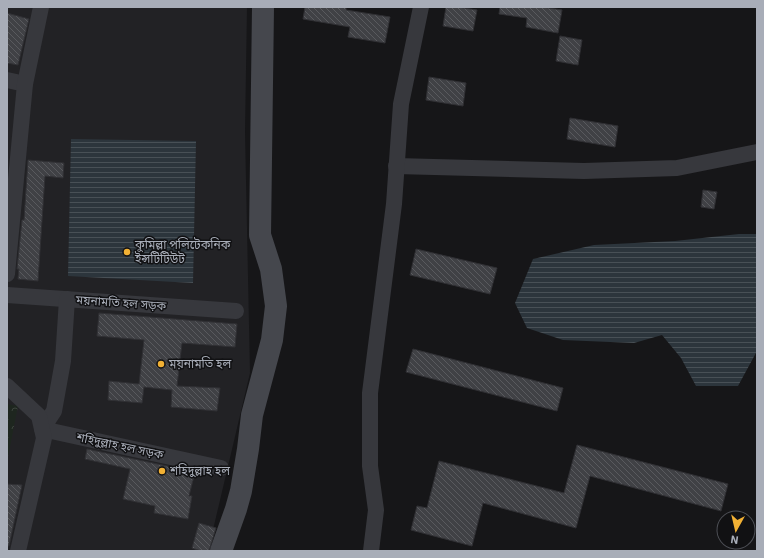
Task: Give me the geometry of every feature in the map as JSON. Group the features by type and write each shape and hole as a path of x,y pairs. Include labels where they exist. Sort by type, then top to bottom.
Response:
{"main road":[{"path":"220,551 236,509 241,491 252,415 272,340 276,306 271,269 260,235 263,7"}],"street":[{"path":"7,274 10,200 25,84 41,7"},
{"path":"371,551 376,510 370,466 370,393 394,204 401,104 421,7"},
{"path":"7,80 25,84"},
{"path":"396,166 584,171 677,168 757,152"},
{"name":"ময়নামতি হল সড়ক","path":"7,295 236,310"},
{"path":"42,429 54,412 63,361 67,299"},
{"path":"7,386 39,416 44,438 18,551"},
{"name":"শহিদুল্লাহ হল সড়ক","path":"42,429 221,468"}],"shaded area":[{"name":"কুমিল্লা পলিটেকনিক ইন্সটিটিউট","path":"7,7 247,7 245,132 250,373 208,551 7,551"},
{"path":"71,139 196,141 193,283 68,276"},
{"path":"739,234 757,234 757,351 738,386 696,386 681,358 662,335 634,343 563,340 527,328 515,303 533,259 594,245 675,241"}],"green space":[{"path":"7,404 18,406 7,462"}],"building":[{"path":"305,7 346,7 346,10 390,17 385,43 348,37 350,27 303,19"},
{"path":"446,7 477,10 473,31 443,26"},
{"path":"500,7 542,7 562,10 558,33 526,27 527,18 499,14"},
{"path":"7,13 29,19 18,65 7,63"},
{"path":"560,36 582,40 578,65 556,61"},
{"path":"429,77 466,83 463,106 426,100"},
{"path":"570,118 618,126 615,147 567,139"},
{"path":"28,160 64,163 63,178 45,176 38,281 18,279 19,269 17,269 22,220 24,220"},
{"path":"703,190 717,192 714,209 701,207"},
{"path":"416,249 497,268 490,294 410,275"},
{"name":"ময়নামতি হল","path":"99,313 237,324 235,347 182,343 177,386 220,388 217,411 171,407 172,390 144,387 142,403 108,400 109,381 139,384 144,340 97,336"},
{"path":"413,349 563,388 557,411 406,372"},
{"path":"577,445 728,484 721,510 717,510 590,476 576,528 483,503 472,546 411,530 417,506 427,508 439,461 564,493"},
{"path":"87,449 195,472 189,496 192,496 188,519 154,513 155,506 123,499 130,469 85,459"},
{"path":"7,484 22,485 9,546 7,546"},
{"path":"199,523 216,528 209,551 201,551 192,548"}],"place":[{"name":"কুমিল্লা পলিটেকনিক ইন্সটিটিউট","path":"127,252"},
{"name":"ময়নামতি হল","path":"161,364"},
{"name":"শহিদুল্লাহ হল","path":"162,471"}]}
